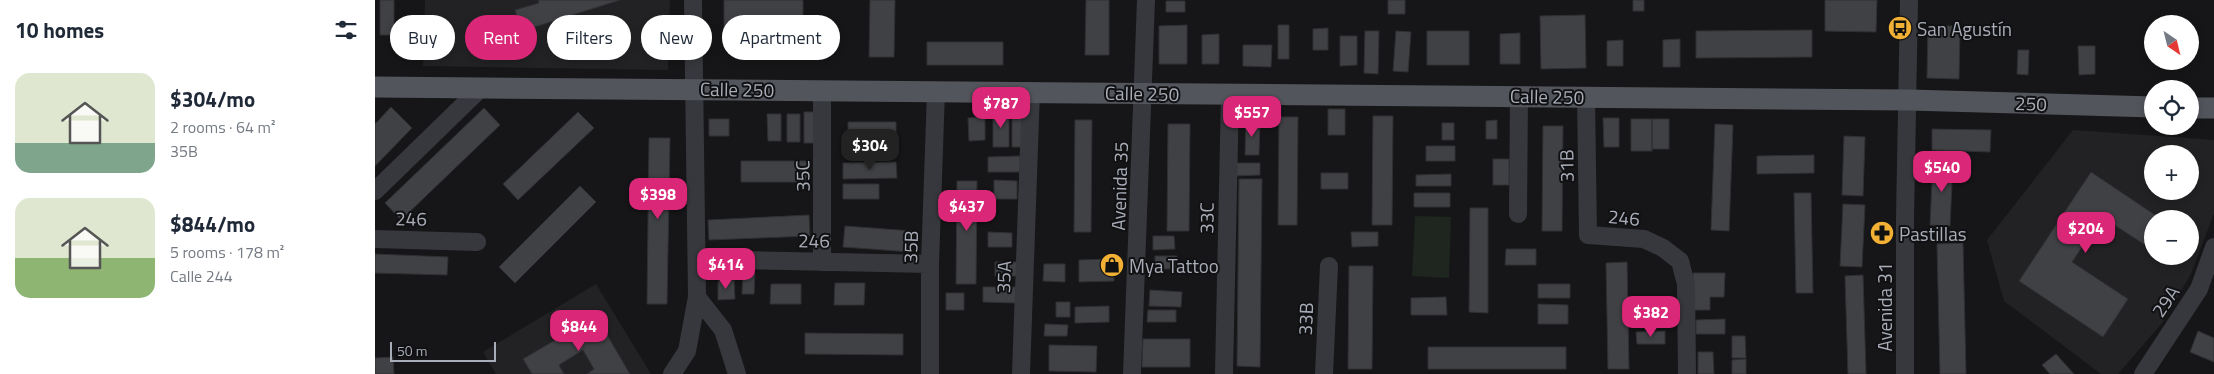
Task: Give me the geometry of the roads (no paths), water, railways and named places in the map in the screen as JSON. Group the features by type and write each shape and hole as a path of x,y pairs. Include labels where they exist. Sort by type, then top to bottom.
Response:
{"main road":[{"name":"Calle 250","path":"375,87 1031,91 1909,100"},
{"name":"250","path":"1909,100 2144,107"},
{"path":"2199,108 2214,108"}],"street":[{"path":"672,374 687,351 697,297 693,0"},
{"name":"Avenida 35","path":"1132,374 1146,0"},
{"name":"Avenida 31","path":"1905,374 1905,219 1909,100 1909,0"},
{"path":"375,191 482,87"},
{"name":"35C","path":"822,90 822,262"},
{"name":"35B","path":"930,374 930,264 936,91"},
{"name":"35A","path":"1021,374 1031,91"},
{"name":"33C","path":"1224,374 1230,94"},
{"path":"1518,214 1519,96"},
{"name":"31B","path":"1586,97 1588,235"},
{"name":"246","path":"1588,235 1644,239 1663,248 1680,261 1687,284 1687,374"},
{"name":"246","path":"375,239 477,242"},
{"name":"29A","path":"2143,374 2199,289 2214,246"},
{"name":"246","path":"697,259 930,264"},
{"name":"33B","path":"1324,374 1329,266"},
{"path":"697,297 723,330 737,374"}],"place":[{"name":"San Agustín","path":"1900,28"},
{"name":"Pastillas","path":"1882,233"},
{"name":"Mya Tattoo","path":"1112,265"}]}
